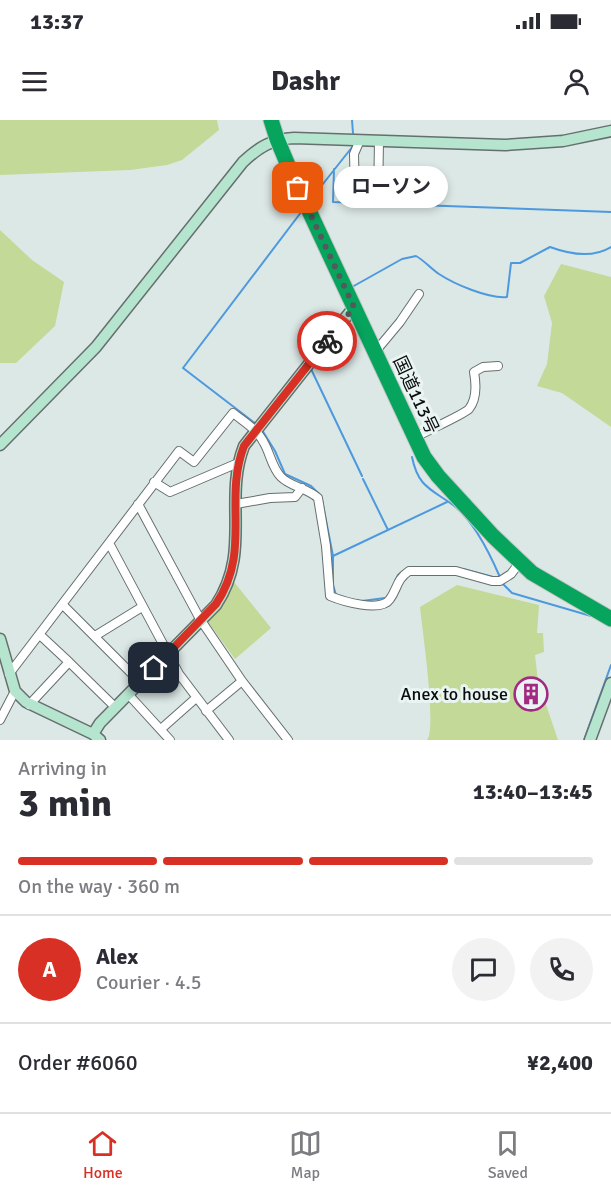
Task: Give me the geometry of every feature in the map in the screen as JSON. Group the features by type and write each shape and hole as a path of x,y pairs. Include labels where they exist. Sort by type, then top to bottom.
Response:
{"highway":[{"name":"国道113号","path":"271,120 276,139 424,457 438,476 520,562 541,580 611,619"}],"street":[{"path":"0,445 96,347 243,162 258,149 276,139 505,145 563,141 611,131"},
{"path":"355,197 354,154 360,140"},
{"path":"378,201 379,141"},
{"path":"375,352 419,294"},
{"path":"0,639 15,691 29,705 94,738 115,708 223,594 231,573 236,549 238,464 244,446 354,307"},
{"path":"414,438 468,410 473,400 476,382 474,372 483,367 498,366"},
{"path":"9,674 179,451 194,462 233,413 264,441 278,474 288,483 310,491 318,498 326,546 330,596 360,605 382,605 390,600 398,581 409,571 456,571 500,581 511,574 520,562"},
{"path":"154,483 170,492 238,464"},
{"path":"236,504 270,498 295,497 302,488"},
{"path":"138,504 200,619 242,681 288,740"},
{"path":"109,543 168,654 196,698 229,740"},
{"path":"63,605 140,682"},
{"path":"95,636 142,607"},
{"path":"40,635 115,708"},
{"path":"29,705 69,662"},
{"path":"206,711 242,681"},
{"path":"590,740 611,683"},
{"path":"0,720 15,691"},
{"path":"128,694 171,740"},
{"path":"162,729 196,698"}],"green space":[{"path":"0,120 217,120 219,130 182,160 167,165 130,170 0,175"},
{"path":"0,230 32,260 64,282 55,326 16,363 0,363"},
{"path":"561,264 611,277 611,427 562,393 537,386 547,364 552,323 544,296"},
{"path":"234,582 271,628 235,659 208,622"},
{"path":"457,585 539,605 537,633 543,633 544,652 535,655 538,681 558,740 427,740 430,732 430,698 420,607"}],"waterway":[{"path":"352,120 353,133"},
{"path":"311,199 353,146"},
{"path":"334,169 333,202 611,212"},
{"path":"257,423 183,368 302,211"},
{"path":"352,287 402,259 416,256 453,282 491,296 507,297 511,263 520,263 550,247 581,254 597,253 611,247"},
{"path":"284,387 312,352"},
{"path":"311,369 362,476"},
{"path":"262,430 285,474 311,486 319,494"},
{"path":"412,457 422,481 460,511 474,528 499,575"},
{"path":"363,479 388,530"},
{"path":"322,500 333,556 333,585 336,595"},
{"path":"333,556 447,502"},
{"path":"407,568 455,567"},
{"path":"463,569 497,578 499,576"},
{"path":"395,581 403,571"},
{"path":"502,583 512,593 591,616"},
{"path":"362,601 385,598"},
{"path":"584,740 611,665"}],"way so far":[{"path":"298,188 354,307 327,341"}],"place":[{"name":"ローソン","path":"298,188"},
{"name":"Anex to house","path":"531,694"}],"route":[{"path":"154,668 223,594 234,566 238,464 244,446 327,341"}]}
